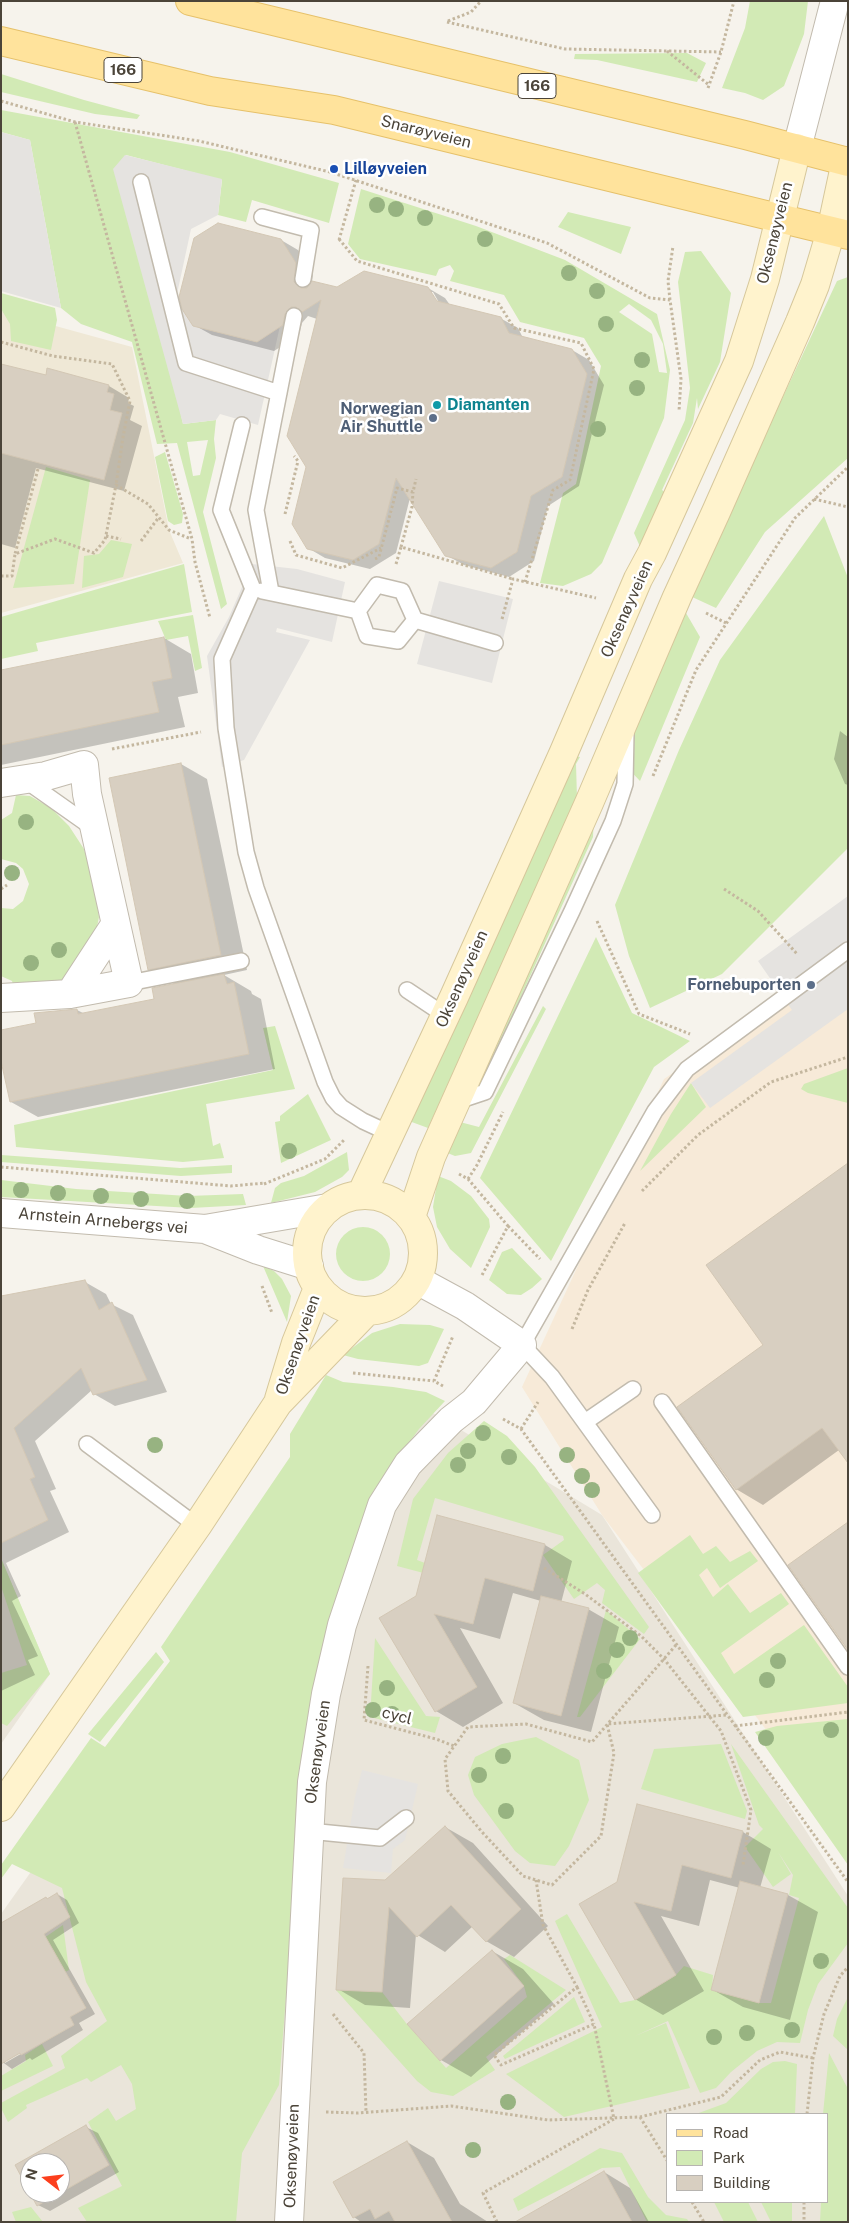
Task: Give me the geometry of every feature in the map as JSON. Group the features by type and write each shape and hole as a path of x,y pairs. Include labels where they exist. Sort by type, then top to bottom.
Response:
{"main road":[{"name":"166","path":"190,1 797,148 847,158"},
{"name":"Snarøyveien","path":"1,41 210,91 334,110 840,233"}],"street":[{"name":"Oksenøyveien","path":"360,1195 391,1134 446,1016 564,752 638,579 739,361 765,279 834,1"},
{"path":"411,1217 430,1157 627,716 676,597 716,512 800,322 814,285 840,233 847,158"},
{"path":"1,998 70,994 129,983 95,829 84,765 13,781"},
{"path":"70,994 115,925"},
{"path":"360,1195 375,1196 401,1207 411,1217 419,1231 423,1248 423,1265 417,1280 408,1293 396,1303 382,1309 366,1312 340,1306 328,1298 314,1277 307,1250 310,1234 328,1208 360,1195"},
{"name":"Arnstein Arnebergs vei","path":"1,1213 205,1229 328,1208"},
{"name":"Arnstein Arnebergs vei","path":"205,1229 258,1250 314,1277"},
{"name":"Oksenøyveien","path":"278,1403 314,1277"},
{"path":"417,1280 465,1306 522,1345"},
{"name":"Oksenøyveien","path":"1,1807 197,1526 278,1403 366,1312"},
{"name":"Oksenøyveien","path":"289,2222 312,1782 328,1685 342,1625 382,1504 408,1464 451,1420 474,1402 522,1345"}],"lane":[{"path":"142,182 186,363 279,393"},
{"path":"262,217 311,230 303,279"},
{"path":"271,592 256,510 294,316"},
{"path":"242,425 222,510 253,589 222,659 226,728 246,852 256,888 325,1082 333,1098 341,1107 362,1121 391,1134"},
{"path":"358,611 378,585 402,591 415,620 495,643"},
{"path":"253,589 358,611"},
{"path":"358,611 366,636 382,639 398,641 415,620"},
{"path":"13,781 95,829"},
{"path":"652,1515 552,1377 522,1345 655,1111 687,1069 848,950"},
{"path":"129,983 241,961"},
{"path":"407,990 446,1016"},
{"path":"585,1422 633,1389"},
{"path":"662,1402 848,1667"},
{"path":"87,1444 197,1526"},
{"path":"309,1831 380,1838 406,1818"}],"path":[{"path":"480,1 471,12 447,22 565,48 721,52"},
{"path":"666,51 709,86 721,52 734,1"},
{"path":"1,100 75,122 199,141 356,180 547,243 650,298 670,300"},
{"path":"75,122 192,539 195,562 222,659"},
{"path":"337,248 356,180"},
{"path":"339,239 357,261 499,304 514,328 581,343 594,369 570,480 553,490 525,582"},
{"path":"673,246 668,281 681,378 678,413"},
{"path":"1,342 53,356 112,364 130,401 122,437 116,485 106,536 94,553 55,539 15,554"},
{"path":"1,576 12,576 15,554 38,468"},
{"path":"390,588 412,507 416,479"},
{"path":"116,485 148,504 169,530 192,539"},
{"path":"372,561 379,557 397,488 413,492"},
{"path":"814,498 848,507"},
{"path":"140,541 159,517"},
{"path":"106,536 120,539"},
{"path":"290,539 296,555 342,568 381,548"},
{"path":"401,547 513,579 596,598"},
{"path":"495,643 513,579"},
{"path":"594,604 600,590"},
{"path":"84,765 102,750 226,728"},
{"path":"1,889 7,885"},
{"path":"724,889 758,911 815,974"},
{"path":"596,918 639,1014 720,1046"},
{"path":"638,1198 643,1190 698,1135 771,1082 848,1057"},
{"path":"1,1167 231,1186 265,1183 326,1159 362,1121"},
{"path":"454,1171 468,1179 508,1226 541,1260"},
{"path":"264,1190 265,1183"},
{"path":"572,1329 588,1290 629,1215"},
{"path":"480,1277 508,1226"},
{"path":"259,1277 272,1314"},
{"path":"434,1381 453,1335"},
{"path":"348,1372 434,1381 521,1429 848,1882"},
{"path":"521,1429 539,1401"},
{"path":"544,1568 585,1594 641,1636 664,1659 721,1731 751,1810 743,1865"},
{"path":"607,1724 614,1753 601,1836 552,1885 523,1876 448,1792 445,1758 468,1726 526,1724 592,1742 607,1724 676,1645"},
{"name":"cycl","path":"368,1661 364,1720 436,1739 454,1746"},
{"path":"735,1726 848,1712"},
{"path":"607,1724 726,1714"},
{"path":"536,1880 543,1925 577,1987 594,2024 614,2119"},
{"path":"807,2113 813,2058 824,2014 840,1976 848,1967"},
{"path":"577,1987 494,2055 501,2065 594,2024"},
{"path":"328,2007 364,2053 366,2112"},
{"path":"294,2111 366,2112 450,2106 548,2120 640,2117 721,2097 760,2060 780,2052 813,2058"},
{"path":"640,2117 666,2159"},
{"path":"497,2222 483,2193 614,2119"},
{"path":"693,2203 704,2222"},
{"path":"804,2203 804,2222"}],"shaded area":[{"path":"1,132 30,140 61,308 1,291"},
{"path":"125,155 222,179 218,215 191,229 177,294 178,302 194,326 257,342 280,326 258,425 220,414 216,420 183,424 113,169"},
{"path":"1,311 132,347 169,530 183,563 1,613"},
{"path":"252,564 297,569 345,582 332,642 277,628 276,632 310,640 244,760 222,767 207,656 229,617"},
{"path":"439,581 513,599 492,683 417,664"},
{"name":"Fornebuporten","path":"848,896 848,1009 710,1108 691,1083 792,1010 758,961"},
{"name":"Fornebuporten","path":"848,954 848,1837 602,1515 522,1387 664,1079"},
{"path":"423,1407 602,1515 848,1896 848,2087 832,2222 1,2222 1,1914 45,1852 304,1684"},
{"path":"1,1559 50,1674 1,1744"},
{"path":"362,1770 418,1784 405,1840 393,1849 391,1873 343,1868 355,1797"}],"green space":[{"path":"750,1 808,1 804,34 784,86 763,100 745,93 722,88 745,28"},
{"path":"687,53 706,63 697,82 597,60 574,59 575,54"},
{"path":"1,74 140,115 137,119 95,114 1,92"},
{"path":"1,110 230,152 339,183 329,223 252,200 246,222 218,215 222,180 126,155 183,424 216,420 214,439 216,458 203,512 227,604 221,609 177,443 157,444 132,342 81,324 61,308 30,140 1,132","holes":["208,440 200,475 193,476 187,442"]},
{"path":"361,189 476,226 565,260 657,314 670,370 664,418 602,563 591,574 563,586 540,583 563,493 576,484 601,366 584,338 520,322 504,295 450,281 454,271 450,265 439,269 436,276 360,259 348,244","holes":["629,304 651,320 663,344 667,373 659,372 652,334 619,312"]},
{"path":"568,212 631,227 621,254 558,227"},
{"path":"701,251 731,293 720,362 698,409 697,398 693,423 662,490 666,493 641,549 634,533 685,420 690,388 678,282 685,252"},
{"path":"848,277 848,458 765,532 716,608 690,596 837,281"},
{"path":"1,293 55,308 57,320 51,350 11,341 10,324 1,309"},
{"path":"165,452 183,514 182,523 174,525 168,521 155,457"},
{"path":"46,467 90,480 74,584 13,588"},
{"path":"824,516 848,578 848,848 722,974 650,1008 629,956 615,905 679,750 720,660"},
{"path":"111,540 132,544 123,577 82,588 84,556 99,554"},
{"path":"184,564 192,612 36,643 38,651 1,659 1,617"},
{"path":"686,613 700,637 640,781 620,760"},
{"path":"193,615 202,668 195,671 188,636 166,640 158,621"},
{"path":"574,756 580,757 576,764 577,798 428,1128 409,1121"},
{"path":"16,795 30,796 51,808 69,826 84,849 93,878 99,917 93,947 77,970 55,984 14,987 12,981 1,976 1,908 13,909 23,901 29,884 23,869 16,863 1,859 1,820 12,813"},
{"path":"594,813 593,837 491,1063 474,1082"},
{"path":"596,937 632,1013 690,1041 654,1067 551,1261 480,1178"},
{"path":"543,1006 546,1009 471,1153 455,1156 445,1152 456,1121 479,1127"},
{"path":"275,1026 295,1089 206,1104 213,1146 220,1143 224,1158 183,1162 16,1147 14,1125 273,1070 263,1028"},
{"path":"848,1068 848,1103 808,1093 801,1089 804,1084"},
{"path":"691,1083 706,1107 640,1171 671,1114"},
{"path":"308,1094 331,1140 281,1163 275,1122 280,1121 280,1116"},
{"path":"347,1152 349,1170 342,1177 315,1192 271,1203 275,1188 281,1183 304,1176"},
{"path":"1,1155 180,1168 232,1165 232,1173 181,1176 1,1162"},
{"path":"438,1176 451,1181 471,1196 489,1219 490,1227 471,1268 450,1249 437,1227 433,1207"},
{"path":"1,1180 76,1189 188,1196 243,1194 246,1205 191,1208 1,1197"},
{"path":"363,1227 373,1229 382,1235 388,1244 390,1254 388,1264 382,1273 373,1279 363,1281 353,1279 344,1273 338,1264 336,1254 338,1244 344,1235 353,1229"},
{"path":"512,1248 542,1279 521,1295 507,1294 489,1280 502,1252"},
{"path":"263,1266 274,1271 282,1279 291,1296 287,1322"},
{"path":"400,1324 430,1325 444,1329 428,1363 419,1366 358,1359 343,1355 372,1333"},
{"path":"326,1375 343,1382 426,1392 445,1401 419,1429 374,1490 336,1599 307,1733 279,2085 242,2153 236,2222 87,2222 78,2208 122,2186 88,2122 108,2108 116,2121 136,2109 132,2084 121,2065 91,2082 87,2078 26,2105 27,2108 8,2122 1,2108 1,2103 65,2068 61,2056 107,2021 86,1982 62,1888 12,1864 1,1879 1,1865 91,1738 105,1747 170,1661 161,1647 290,1457 290,1434"},
{"path":"484,1421 507,1436 535,1467 649,1627 644,1634 602,1603 605,1590 597,1583 574,1599 543,1555 564,1540 563,1536 435,1498 417,1560 425,1563 431,1575 397,1566 413,1499 448,1453"},
{"path":"690,1535 703,1554 716,1546 730,1562 750,1551 758,1561 720,1588 707,1568 699,1575 713,1597 728,1584 750,1613 781,1593 789,1604 721,1653 734,1674 804,1625 848,1687 848,1703 743,1717 638,1573"},
{"path":"1,1558 50,1674 7,1726 1,1723 1,1673 27,1665 1,1586"},
{"path":"606,1610 640,1639 580,1717 577,1717"},
{"path":"375,1638 426,1716 440,1717 435,1733 370,1717"},
{"path":"156,1652 164,1662 100,1742 88,1734"},
{"path":"848,1719 848,1865 755,1732 777,1726"},
{"path":"536,1737 579,1760 589,1800 569,1846 555,1866 530,1863 515,1851 474,1795 468,1775 475,1757 502,1744"},
{"path":"721,1744 747,1811 745,1819 641,1789 654,1749"},
{"path":"731,1744 848,1908 848,1943 818,1984 808,2010 800,2043 777,2042 757,2051 731,2072 716,2088 700,2093 668,2021 635,2036 666,2023 690,2088 564,2117 506,2074 602,2027 555,1921 567,1914 620,2003 635,2000 676,1975 684,1966 713,1975 712,1990 759,2003 771,2003 799,1898 789,1895 793,1875 778,1852 791,1874 773,1887 745,1847 763,1829 759,1825"},
{"path":"63,1925 69,1970 41,1986 9,1962"},
{"path":"510,1955 566,1990 486,2057 495,2070 453,2096 431,2092 417,2081 336,1990 382,1992 406,2023 446,2068 527,1997 524,1986 504,1959"},
{"path":"574,1997 585,2022 505,2059 503,2056"},
{"path":"848,1997 848,2050 833,2036 837,2019"},
{"path":"42,2044 53,2066 1,2091 1,2076 26,2061 25,2055"},
{"path":"829,2053 848,2089 848,2222 820,2222 821,2203 829,2203 829,2113 823,2113"},
{"path":"785,2061 797,2064 795,2113 699,2113 726,2103 761,2069 773,2062"},
{"path":"600,2148 622,2153 648,2197 666,2215 687,2219 689,2222 647,2222 620,2167 602,2168 518,2211 513,2199"},
{"path":"714,2203 748,2203 758,2222 724,2222"},
{"path":"762,2203 792,2203 792,2222 771,2222"},
{"path":"31,2207 43,2222 16,2222 12,2212"}],"building":[{"name":"Diamanten","path":"218,223 281,239 296,263 294,282 301,288 307,288 312,281 337,287 364,271 428,287 437,301 501,317 509,333 572,349 587,374 562,477 531,496 517,552 491,568 445,556 396,478 379,544 353,560 307,549 292,524 306,467 287,436 321,300 302,312 296,307 291,307 285,314 283,325 257,342 193,326 182,309 179,297 194,238"},
{"path":"1,364 46,375 47,368 109,385 107,392 114,394 110,410 122,413 104,480 1,453"},
{"path":"164,637 172,678 152,682 159,712 1,745 1,670"},
{"path":"181,763 221,955 148,970 109,778"},
{"path":"224,974 227,984 234,982 249,1054 10,1102 1,1061 1,1030 36,1023 34,1013 77,1009 78,1014 154,999 152,988"},
{"path":"848,1163 848,1463 822,1428 736,1490 677,1407 763,1345 706,1265"},
{"path":"85,1280 99,1310 112,1302 147,1380 93,1395 81,1368 14,1428 35,1477 30,1479 48,1520 1,1543 1,1296"},
{"path":"437,1515 545,1544 533,1591 485,1578 473,1624 434,1614 477,1687 435,1712 379,1618 416,1596"},
{"path":"848,1522 848,1650 788,1565"},
{"path":"541,1596 589,1608 561,1716 513,1703"},
{"path":"637,1804 743,1831 731,1878 682,1865 671,1911 634,1902 676,1975 635,2000 579,1904 617,1882"},
{"path":"445,1826 521,1909 486,1942 451,1905 417,1937 389,1907 382,1992 336,1990 343,1878 385,1880"},
{"path":"740,1881 788,1894 759,2003 711,1990"},
{"path":"57,1893 70,1917 44,1934 86,2008 70,2017 74,2025 1,2064 1,1923 46,1897 47,1899"},
{"path":"492,1950 524,1986 440,2061 407,2024"},
{"path":"86,2125 109,2165 70,2187 70,2153 36,2153"},
{"path":"407,2141 452,2222 395,2222 389,2211 375,2219 370,2209 353,2218 333,2182"},
{"path":"20,2162 20,2174 15,2165"},
{"path":"604,2171 632,2222 515,2222"}],"place":[{"name":"Lilløyveien","path":"334,169"},
{"name":"Diamanten","path":"437,405"},
{"name":"Norwegian Air Shuttle","path":"433,418"},
{"name":"Fornebuporten","path":"811,985"}]}
